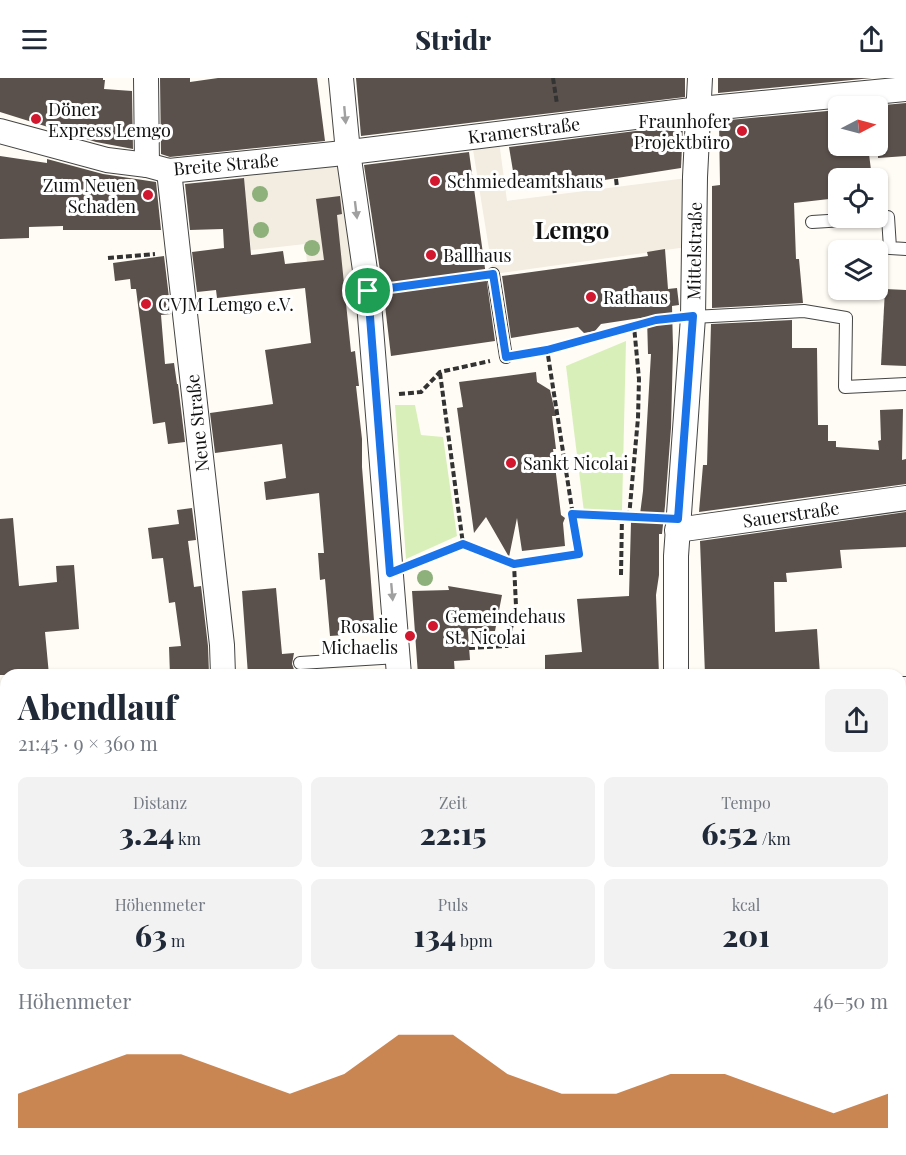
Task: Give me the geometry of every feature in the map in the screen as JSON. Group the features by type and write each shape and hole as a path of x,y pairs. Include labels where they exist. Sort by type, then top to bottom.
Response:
{"street":[{"name":"Neue Straße","path":"146,78 158,168 177,251 222,645 223,669"},
{"path":"342,78 348,152 368,291 398,666"},
{"name":"Mittelstraße","path":"676,669 677,525 693,316 695,177 700,78"},
{"name":"Kramerstraße","path":"348,152 700,110 906,89"},
{"name":"Breite Straße","path":"0,131 107,160 158,168 348,152"},
{"name":"Sauerstraße","path":"677,525 906,498"}],"lane":[{"path":"888,217 890,248 906,249"},
{"path":"812,222 828,221"},
{"path":"493,274 506,357"},
{"path":"693,316 804,311 846,318 845,387 906,384"},
{"path":"300,663 398,666"}],"path":[{"path":"616,179 617,187"},
{"path":"554,187 555,195"},
{"path":"108,258 177,251"},
{"path":"368,291 493,274"},
{"path":"376,396 421,392 440,372 547,350 656,320 693,316"},
{"path":"629,517 638,418 639,379 634,326"},
{"path":"390,573 463,544 514,564 579,554 547,350"},
{"path":"440,372 463,544"},
{"path":"572,514 622,516 677,525"},
{"path":"621,575 622,516"},
{"path":"469,648 507,646 516,606 514,564"}],"green space":[{"path":"626,341 620,517 584,512 566,366"},
{"path":"395,405 415,405 421,435 443,437 457,536 406,559"}],"shaded area":[{"path":"498,134 507,201 695,177 694,246 493,274 471,137"},
{"path":"348,152 366,282 310,288 305,244 251,250 242,164"}],"building":[{"path":"0,78 103,78 105,80 104,89 132,91 133,149 96,142 0,112"},
{"path":"160,78 190,78 190,82 218,78 317,78 325,141 170,157 161,154"},
{"path":"356,78 685,78 685,97 361,136"},
{"path":"718,78 872,78 718,93"},
{"path":"906,103 906,156 878,158 878,156 888,156 888,105"},
{"path":"828,111 828,156 869,156 871,168 828,168 828,199 794,203 796,259 799,259 803,303 712,308 712,186 720,185 719,121"},
{"path":"683,125 681,168 553,188 516,189 509,147"},
{"path":"469,152 495,341 391,356 364,165"},
{"path":"0,156 47,163 47,159 103,174 156,182 161,230 63,230 63,226 29,227 29,238 0,239"},
{"path":"244,178 251,255 283,251 285,264 324,260 316,199 340,196 342,214 337,215 351,352 355,351 359,386 356,386 362,439 362,467 375,633 330,636 325,579 320,580 318,553 324,553 319,493 266,500 264,482 286,478 282,444 215,453 210,413 273,404 265,350 311,343 305,288 217,298 216,290 197,292 192,252 224,248 223,229 190,230 185,184"},
{"path":"665,249 668,289 677,288 679,305 672,306 671,428 662,534 659,534 659,575 656,595 659,669 545,669 545,655 582,652 577,599 629,596 631,522 639,522 643,491 651,354 648,354 647,317 601,324 595,331 584,333 578,327 511,338 502,276 648,256 647,252"},
{"path":"164,256 171,314 161,315 165,364 174,363 185,442 168,444 165,422 153,424 136,289 131,289 130,279 115,281 113,263"},
{"path":"888,289 906,290 906,366 881,365 884,300 888,300"},
{"path":"792,320 792,348 817,348 818,425 828,425 828,441 836,441 836,447 879,450 880,410 903,409 902,460 906,459 906,484 699,512 703,465 707,465 711,324"},
{"name":"Sankt Nicolai","path":"536,372 537,382 550,390 556,416 552,416 556,449 553,449 561,515 565,518 563,523 565,546 522,551 517,518 509,557 486,517 474,533 457,408 463,407 459,382"},
{"path":"192,508 196,540 188,541 194,587 201,586 209,669 170,669 169,647 181,646 175,602 169,603 163,558 152,559 148,528 179,524 177,510"},
{"path":"906,512 906,547 840,550 842,568 786,573 787,582 774,582 775,632 817,629 820,669 705,669 700,541"},
{"path":"13,518 19,586 57,582 56,566 74,565 79,629 45,632 48,669 0,669 0,519"},
{"path":"448,586 502,595 495,631 468,633 470,660 454,661 455,669 418,669 412,591 449,590"},
{"path":"276,588 282,654 294,653 292,664 294,669 248,669 242,591"}],"place":[{"name":"Döner Express Lemgo","path":"36,119"},
{"name":"Fraunhofer Projektbüro","path":"742,131"},
{"name":"Schmiedeamtshaus","path":"435,181"},
{"name":"Zum Neuen Schaden","path":"148,195"},
{"name":"Ballhaus","path":"431,255"},
{"name":"Rathaus","path":"591,297"},
{"name":"CVJM Lemgo e.V.","path":"146,304"},
{"name":"Sankt Nicolai","path":"511,463"},
{"name":"Gemeindehaus St. Nicolai","path":"433,626"},
{"name":"Rosalie Michaelis","path":"410,636"}],"district":[{"name":"Lemgo","path":"572,229"}],"route":[{"path":"493,274 506,357 547,350 656,320 693,316 678,519 572,514 579,554 514,564 463,544 390,573 368,291 493,274"}]}
